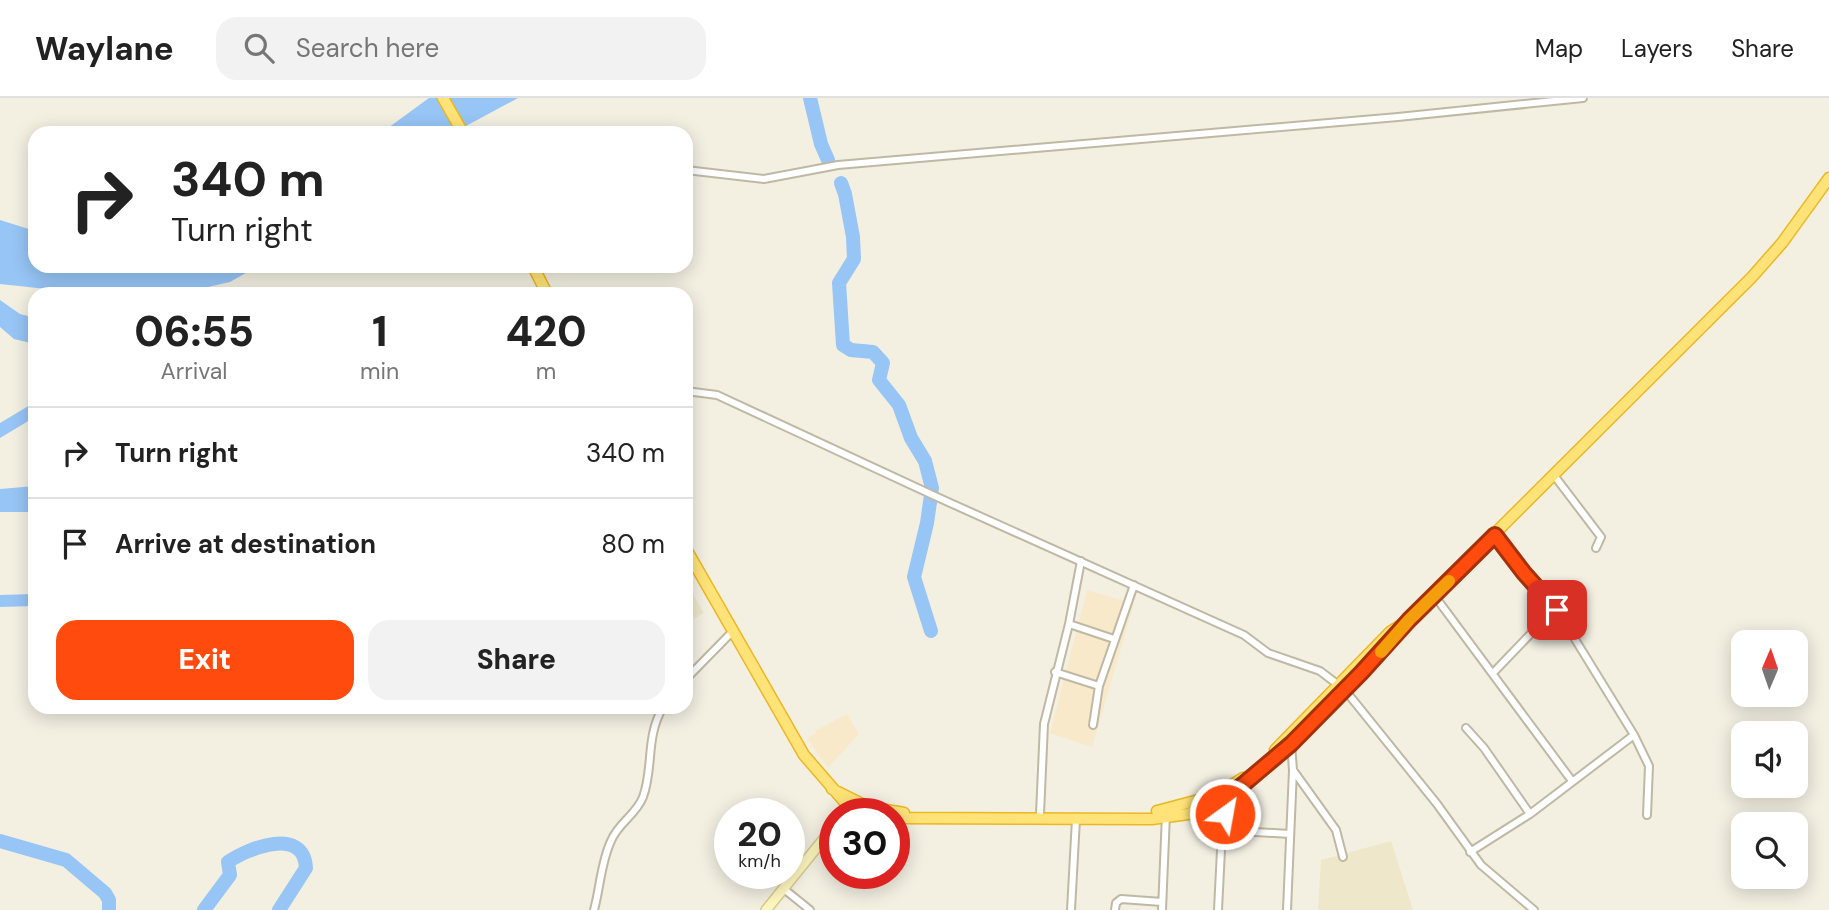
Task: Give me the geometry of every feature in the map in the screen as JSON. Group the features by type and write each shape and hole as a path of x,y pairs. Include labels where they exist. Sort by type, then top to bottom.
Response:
{"highway":[{"path":"443,98 459,126"},
{"path":"910,812 1188,814 1227,798 1289,741 1752,277 1782,243 1829,178"},
{"path":"693,562 804,755 840,798"},
{"path":"910,818 1139,819 1166,814 1214,796 1261,765 1289,741"}],"main road":[{"path":"805,863 819,845"},
{"path":"766,910 784,889"}],"street":[{"path":"693,171 764,179 838,165 1583,98"},
{"path":"693,392 717,395 1244,635 1268,653 1320,671 1342,688 1437,804 1470,852 1500,883 1534,910"},
{"path":"1553,474 1601,537 1596,548"},
{"path":"1495,535 1557,610 1634,735 1649,766 1647,815"},
{"path":"1040,814 1042,734 1069,624 1081,561"},
{"path":"1093,725 1099,686 1134,584"},
{"path":"1434,595 1572,782"},
{"path":"1493,673 1557,610"},
{"path":"1069,624 1114,639"},
{"path":"693,672 733,631"},
{"path":"1055,673 1099,686"},
{"path":"594,910 611,840 619,826 639,806 643,796 650,743 659,714"},
{"path":"1466,729 1484,748 1530,814"},
{"path":"1470,852 1530,814 1634,735"},
{"path":"1287,910 1293,771 1289,741"},
{"path":"1293,771 1336,830 1343,857"},
{"path":"1218,910 1222,830 1227,798"},
{"path":"1162,910 1166,814"},
{"path":"1071,910 1076,819"},
{"path":"1222,830 1290,834"},
{"path":"784,889 810,910"},
{"path":"1115,910 1116,903 1121,899 1162,902"}],"shaded area":[{"path":"1087,590 1134,604 1092,747 1050,733"},
{"path":"693,594 704,613 693,619"},
{"path":"847,714 859,734 828,768 807,738"},
{"path":"1391,841 1413,910 1318,910 1321,860"}],"water":[{"path":"429,98 518,98 466,126 391,126"},
{"path":"0,220 28,229 28,273 246,273 230,282 208,287 28,287 0,284"},
{"path":"0,300 20,314 28,316 28,342 14,339 0,327"},
{"path":"28,406 28,421 0,438 0,423"},
{"path":"28,487 28,512 0,512 0,489"},
{"path":"28,594 28,606 0,607 0,595"}],"waterway":[{"path":"810,98 821,144 828,160"},
{"path":"841,183 853,237 854,259 839,283 843,345 851,350 873,352 883,363 879,380 899,405 911,438 925,461 932,488 914,577 931,631"},
{"path":"0,841 66,860 105,893 109,900 109,910"},
{"path":"204,910 230,875 228,862 248,851 274,844 286,844 296,847 303,855 306,868 279,910"}],"slow traffic":[{"path":"1381,652 1449,581"}],"route":[{"path":"1225,814 1227,798 1291,744 1409,620 1495,535 1557,610"}]}
